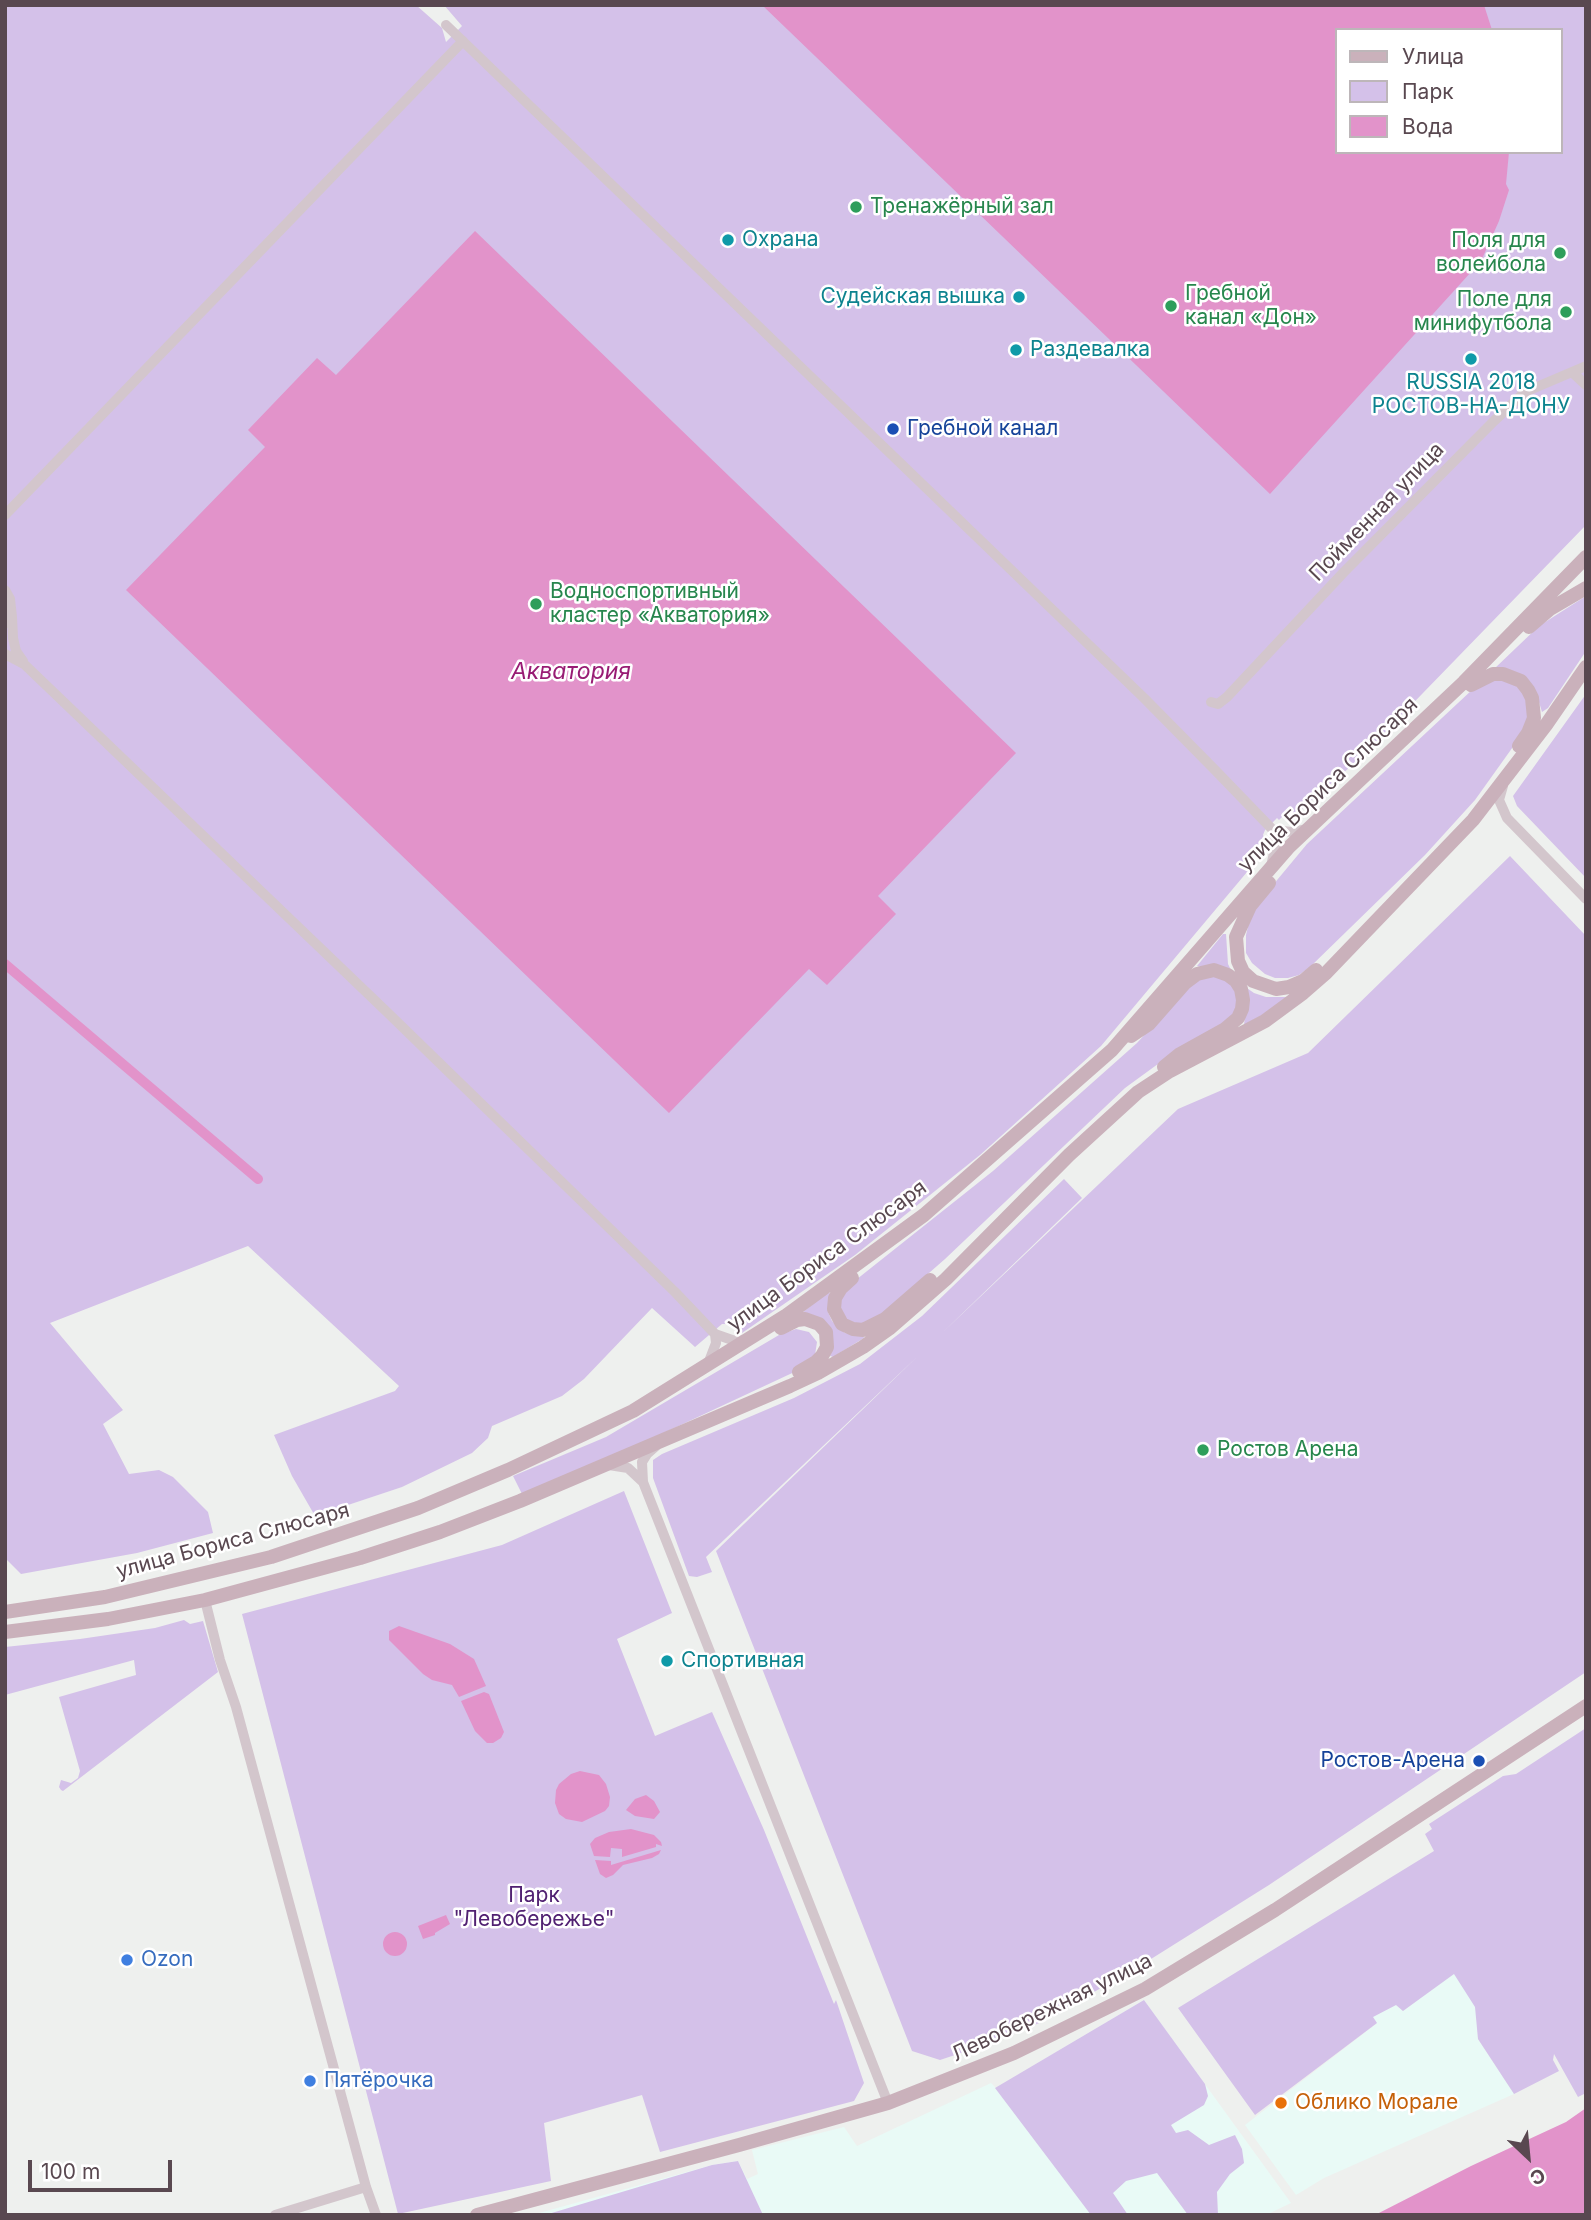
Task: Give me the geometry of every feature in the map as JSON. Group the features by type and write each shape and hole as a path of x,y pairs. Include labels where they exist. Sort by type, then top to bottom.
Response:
{"main road":[{"name":"улица Бориса Слюсаря","path":"5,1612 105,1597 271,1557 418,1508 508,1470 633,1411 743,1343 924,1215 1112,1050 1289,847 1422,723 1586,557"},
{"path":"1422,723 1436,720 1524,631 1550,609 1586,588"},
{"name":"улица Бориса Слюсаря","path":"5,1632 108,1619 205,1600 280,1581 428,1535 606,1465 818,1373 863,1347 890,1328 946,1279 1069,1155 1138,1092 1170,1071 1243,1034 1285,1007 1326,973 1426,871 1500,786 1586,667"},
{"path":"1471,685 1493,674 1512,676 1521,681 1532,698 1534,718 1528,733 1493,783 1500,786"},
{"path":"1289,847 1292,855 1250,906 1236,937 1238,961 1243,972 1253,981 1276,989 1303,981 1366,921 1376,920"},
{"path":"1112,1050 1149,1024 1185,982 1197,974 1214,970 1228,975 1241,989 1242,1009 1238,1018 1225,1029 1174,1058 1138,1092"},
{"path":"889,1242 886,1252 846,1283 835,1298 834,1309 837,1317 848,1328 863,1330 873,1327 932,1279 946,1279"},
{"path":"743,1343 750,1346 797,1320 814,1320 826,1332 827,1347 816,1362 765,1388 758,1398"},
{"name":"Левобережная улица","path":"477,2215 888,2103 1014,2053 1145,1989 1275,1910 1586,1706"}],"street":[{"path":"446,25 1144,698 1273,830 1276,844 1271,867"},
{"path":"5,515 463,41"},
{"name":"Пойменная улица","path":"1211,702 1219,704 1227,697 1344,572 1525,393 1586,366"},
{"path":"1573,373 1586,385"},
{"path":"5,590 10,599 16,651 24,664 388,1013 715,1334 743,1343"},
{"path":"5,634 12,617"},
{"path":"5,654 24,664"},
{"path":"1500,786 1499,800 1507,818 1586,899"},
{"path":"1273,830 1292,832 1308,829"},
{"path":"708,1366 716,1343 715,1334"},
{"path":"670,1437 647,1454 642,1462 643,1482 888,2103"},
{"path":"606,1465 628,1468 643,1482"},
{"path":"205,1600 366,2188 376,2215"},
{"path":"275,2215 366,2188"}],"shaded area":[{"path":"1454,1973 1476,2007 1478,2039 1514,2094 1324,2178 1296,2195 1245,2125 1376,2024 1372,2017 1396,2005 1403,2011"},
{"path":"1144,2000 1291,2203 1266,2215 532,2215 712,2165 738,2161 747,2179 758,2174 752,2150 844,2127 857,2146 991,2083 996,2088"}],"green space":[{"path":"5,5 416,5 442,28 446,42 462,26 444,5 1586,5 1586,525 1357,761 1296,814 1283,816 1279,820 1277,818 1265,830 1263,835 1268,847 1101,1046 980,1155 855,1255 742,1333 722,1324 695,1347 652,1308 584,1379 562,1396 492,1426 488,1438 472,1453 402,1487 315,1516 292,1476 274,1435 395,1391 399,1386 248,1246 50,1323 123,1410 103,1424 129,1474 159,1470 173,1477 208,1512 213,1533 137,1553 21,1574 5,1558"},
{"path":"1586,596 1586,651 1548,708 1542,712 1536,692 1494,669 1539,626"},
{"path":"1496,678 1519,686 1530,705 1525,730 1475,800 1425,855 1310,967 1299,975 1288,978 1275,978 1265,974 1252,963 1246,953 1250,918 1258,903 1307,844 1473,689"},
{"path":"1586,694 1586,878 1517,806 1513,796"},
{"name":"Ростов Арена","path":"1510,856 1586,936 1586,1672 1269,1885 1151,1959 1044,2021 940,2060 912,2051 716,1551 919,1355 706,1557 712,1572 697,1577 689,1576 653,1478 653,1460 794,1398 860,1364 922,1316 1064,1179 1082,1198 941,1334 1178,1109 1308,1053"},
{"path":"1223,934 1226,934 1228,964 1234,976 1197,966"},
{"path":"1206,975 1219,975 1237,989 1236,1012 1227,1022 1173,1053 1125,1088 945,1259 873,1322 863,1326 846,1321 838,1303 847,1287 993,1171 1137,1043 1192,983"},
{"path":"1241,984 1266,997 1286,997 1277,1007 1244,1025 1246,1007"},
{"path":"827,1292 830,1293 828,1312 832,1321 845,1333 863,1335 864,1338 833,1357 830,1356 833,1344 802,1313"},
{"path":"796,1329 809,1332 817,1342 815,1355 803,1368 595,1465 522,1494 513,1476 606,1437 779,1335"},
{"name":"Парк \"Левобережье\"","path":"624,1491 672,1613 617,1639 655,1736 712,1712 764,1830 834,2004 836,2000 864,2083 854,2101 660,2152 642,2095 544,2123 551,2181 398,2214 242,1614 502,1545"},
{"path":"184,1620 190,1624 203,1621 218,1672 63,1791 61,1790 61,1780 71,1783 78,1778 80,1771 59,1697 136,1675 134,1660 5,1695 5,1647 155,1628"},
{"path":"1586,1728 1586,2093 1578,2097 1554,2054 1553,2060 1559,2071 1514,2094 1478,2039 1475,2007 1454,1974 1403,2011 1396,2005 1373,2017 1377,2023 1255,2115 1178,2008 1434,1851 1425,1834 1432,1829 1429,1824 1503,1776 1516,1774"},
{"path":"1144,2000 1205,2084 1208,2096 1204,2105 1171,2125 1176,2133 1188,2130 1209,2145 1235,2135 1242,2149 1244,2163 1230,2174 1217,2192 1218,2215 1188,2215 1157,2173 1126,2181 1113,2193 1128,2215 1091,2215 995,2088"},
{"path":"738,2161 763,2215 545,2215 712,2165"}],"water":[{"name":"Гребной канал «Дон»","path":"762,5 1484,5 1491,28 1336,28 1336,154 1509,154 1506,184 1509,190 1481,261 1270,494"},
{"name":"Акватория","path":"475,231 1016,753 878,896 896,914 827,985 809,969 669,1113 126,590 265,447 248,430 317,358 336,375"},
{"path":"399,1626 450,1644 474,1659 486,1686 459,1697 452,1685 432,1680 423,1674 389,1640 389,1631"},
{"path":"484,1692 489,1694 504,1732 501,1738 493,1743 487,1743 475,1731 461,1701"},
{"path":"580,1771 599,1775 606,1784 610,1797 605,1811 582,1822 566,1819 559,1814 555,1803 559,1784 571,1774"},
{"path":"646,1795 654,1801 660,1812 654,1819 635,1816 626,1810 635,1799"},
{"path":"631,1829 654,1835 662,1846 656,1844 656,1847 622,1857 622,1849 611,1848 610,1857 594,1856 590,1844 595,1838 609,1832"},
{"path":"661,1850 652,1858 623,1865 606,1878 600,1874 595,1860 611,1861 611,1865"},
{"path":"446,1915 450,1924 435,1935 423,1939 418,1926"},
{"path":"395,1932 406,1939 407,1944 400,1955 395,1956 384,1949 383,1944 390,1933"},
{"path":"1586,2108 1586,2215 1375,2215 1566,2122"}],"waterway":[{"path":"5,964 258,1179"}],"place":[{"name":"Тренажёрный зал","path":"856,207"},
{"name":"Охрана","path":"728,240"},
{"name":"Поля для волейбола","path":"1560,253"},
{"name":"Судейская вышка","path":"1019,297"},
{"name":"Гребной канал «Дон»","path":"1171,306"},
{"name":"Поле для минифутбола","path":"1566,312"},
{"name":"Раздевалка","path":"1016,350"},
{"name":"RUSSIA 2018 РОСТОВ-НА-ДОНУ","path":"1471,359"},
{"name":"Гребной канал","path":"893,429"},
{"name":"Водноспортивный кластер «Акватория»","path":"536,604"},
{"name":"Ростов Арена","path":"1203,1450"},
{"name":"Спортивная","path":"667,1661"},
{"name":"Ростов-Арена","path":"1479,1761"},
{"name":"Ozon","path":"127,1960"},
{"name":"Пятёрочка","path":"310,2081"},
{"name":"Облико Морале","path":"1281,2103"}]}
